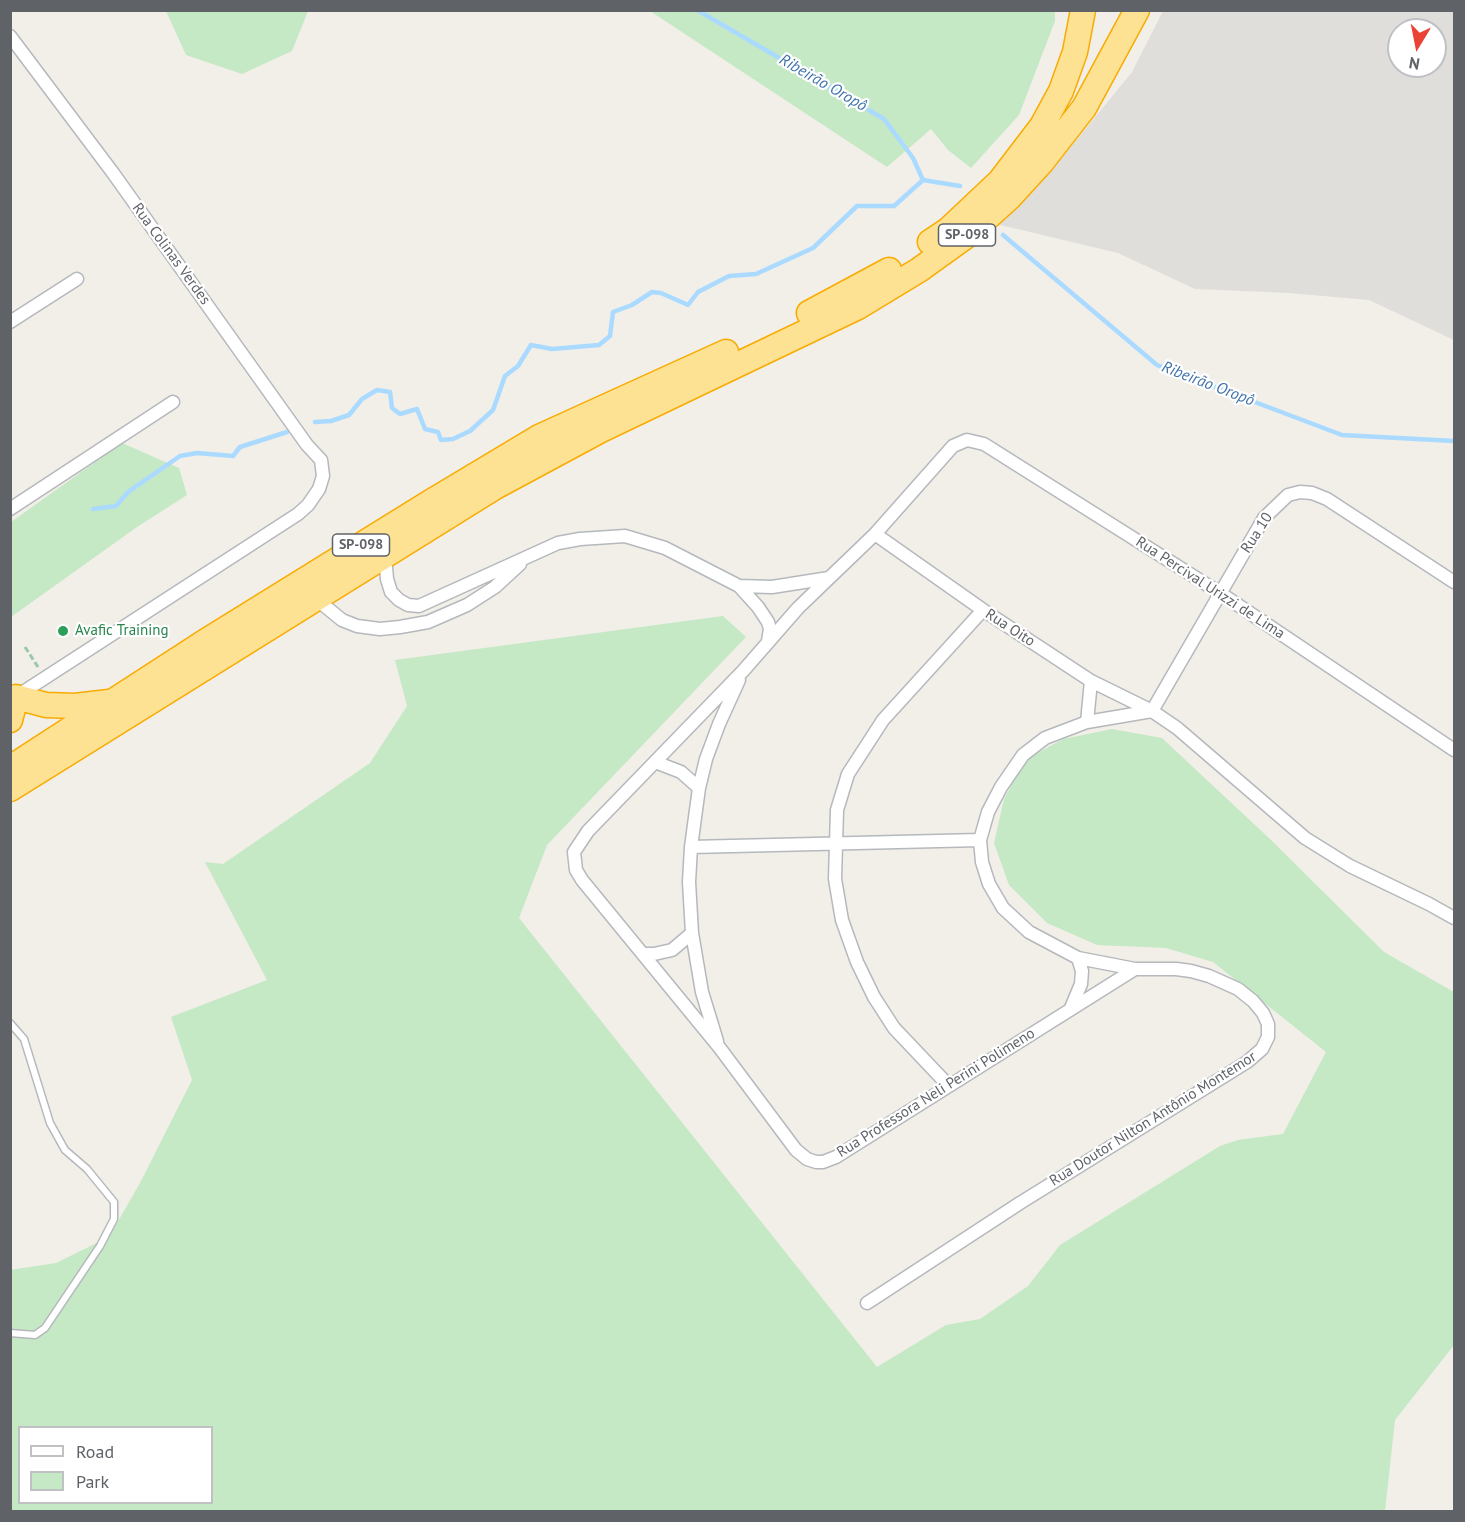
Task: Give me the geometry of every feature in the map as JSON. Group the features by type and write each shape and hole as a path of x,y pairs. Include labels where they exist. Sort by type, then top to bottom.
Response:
{"highway":[{"name":"SP-098","path":"10,768 215,635 539,437 820,307 887,272 948,230 1000,181 1042,126 1061,91 1071,62 1083,10"},
{"name":"SP-098","path":"10,789 315,598 544,459 858,307 919,270 969,234 1010,197 1041,163 1084,108 1137,10"},
{"path":"12,701 75,706 114,701"}],"street":[{"name":"Rua Colinas Verdes","path":"10,36 113,173 307,445 321,460 323,476 319,489 308,505 298,514 12,701"},
{"path":"10,322 76,279"},
{"path":"10,509 173,402"},
{"name":"Rua Percival Urizzi de Lima","path":"875,534 953,446 968,440 984,444 1220,593 1455,750"},
{"name":"Rua 10","path":"1152,711 1264,518 1278,502 1288,495 1300,492 1312,493 1327,499 1455,582"},
{"path":"699,789 681,772 655,762 743,671 768,641 875,534"},
{"name":"Rua Oito","path":"875,534 983,610 1091,681 1152,711"},
{"path":"385,555 387,579 391,592 408,605 419,606 558,543 580,538 625,536 665,548 739,586 768,622 770,629 768,641"},
{"path":"315,598 342,620 357,626 380,629 428,622 467,605 495,587 530,555"},
{"path":"739,586 772,587 830,578"},
{"path":"949,1086 894,1028 873,997 856,962 842,920 835,879 837,810 848,774 883,720 983,610"},
{"path":"719,1047 702,992 692,933 689,882 691,847 699,789 706,759 743,671"},
{"path":"1087,722 1091,681"},
{"path":"1152,711 1210,754 1305,838 1350,866 1455,918"},
{"name":"Rua Doutor Nilton Antônio Montemor","path":"867,1303 1020,1203 1247,1062 1262,1049 1268,1036 1268,1024 1263,1012 1238,989 1191,971 1136,969 1078,958 1029,932 1003,908 989,884 982,862 980,840 988,812 1001,787 1023,755 1045,738 1087,722 1152,711"},
{"name":"Rua Professora Neli Perini Polimeno","path":"655,762 588,831 574,852 576,870 719,1047 796,1150 807,1159 823,1162 836,1157 1136,969"},
{"path":"691,847 980,840"},
{"path":"643,954 672,950 692,933"},
{"path":"1071,1008 1081,984 1082,971 1078,958"}],"lane":[{"path":"10,1023 24,1039 50,1123 65,1150 87,1168 114,1202 114,1219 100,1246 45,1328 35,1335 10,1333"}],"path":[{"path":"25,647 36,664"}],"shaded area":[{"path":"1163,11 1454,11 1454,340 1369,300 1289,293 1195,289 1118,253 992,223 1060,160 1132,72"}],"green space":[{"path":"166,11 308,11 292,51 242,74 186,55"},
{"path":"650,11 1055,11 1055,21 1019,115 971,168 948,150 931,129 887,167"},
{"path":"122,443 179,468 187,495 137,527 11,617 11,522"},
{"path":"723,616 746,637 547,845 519,918 877,1367 946,1325 980,1319 1028,1286 1060,1245 1220,1146 1238,1140 1283,1134 1326,1052 1213,962 1166,948 1097,945 1047,923 1009,885 994,843 1004,799 1025,760 1063,739 1112,729 1162,738 1271,840 1384,952 1452,991 1454,990 1454,1345 1395,1420 1385,1511 11,1511 10,1270 56,1263 109,1237 140,1183 192,1080 171,1017 267,980 205,862 223,864 370,763 407,706 395,660"}],"waterway":[{"name":"Ribeirão Oropô","path":"697,10 884,119 913,158 923,180 960,186"},
{"path":"315,422 331,421 349,415 362,399 377,390 390,392 392,408 400,414 417,409 425,429 438,432 441,440 453,439 470,431 493,410 505,376 518,366 531,345 552,349 599,345 610,336 613,312 632,305 652,292 661,293 688,305 698,292 729,276 756,274 813,248 857,206 894,206 923,180"},
{"name":"Ribeirão Oropô","path":"1003,235 1157,365 1342,435 1454,441"},
{"path":"93,509 116,506 128,492 180,456 197,453 233,456 240,447 287,432"}],"place":[{"name":"Avafic Training","path":"63,631"}]}
